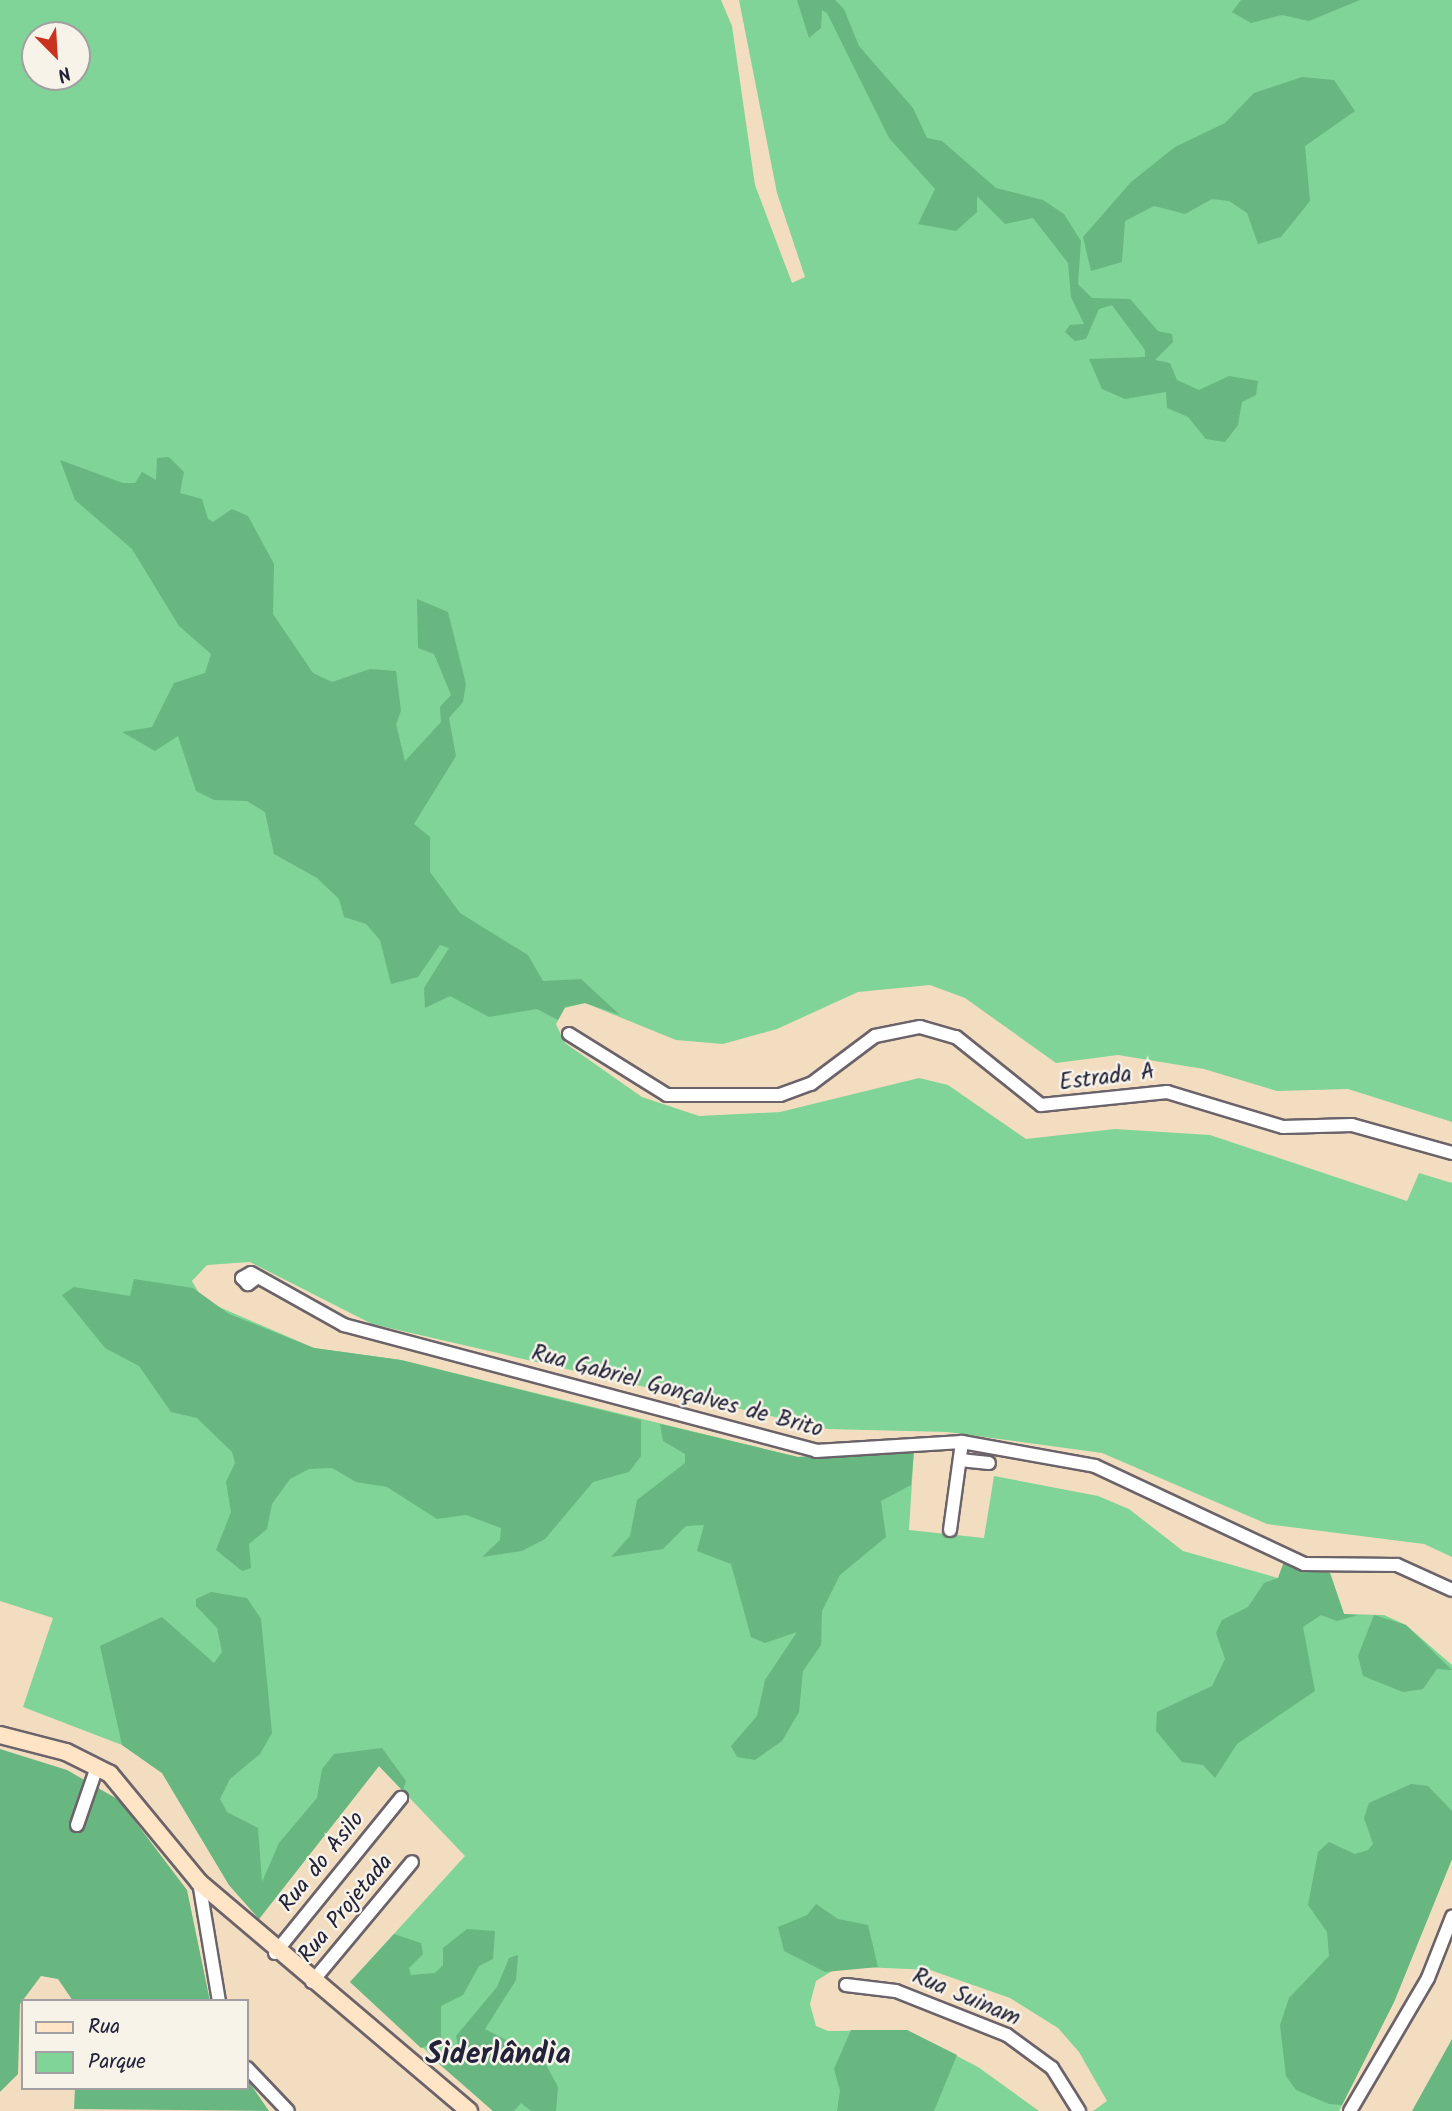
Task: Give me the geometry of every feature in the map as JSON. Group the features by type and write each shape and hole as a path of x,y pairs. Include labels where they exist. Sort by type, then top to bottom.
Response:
{"street":[{"name":"Estrada A","path":"569,1034 667,1094 780,1095 811,1084 875,1036 920,1027 956,1037 1041,1105 1167,1091 1283,1127 1352,1125 1452,1153"},
{"name":"Rua Gabriel Gonçalves de Brito","path":"255,1279 344,1325 816,1451 962,1442 1119,1475 1182,1511 1304,1564 1397,1565 1452,1590"},
{"path":"950,1530 962,1442"},
{"path":"960,1460 989,1463"},
{"path":"0,1735 97,1766 118,1781 199,1882 275,1953 469,2111"},
{"path":"77,1825 97,1766"},
{"name":"Rua do Asilo","path":"275,1953 401,1798"},
{"name":"Rua Projetada","path":"312,1982 412,1861"},
{"path":"199,1882 219,1999"},
{"path":"1350,2111 1428,1978 1452,1917"},
{"name":"Rua Suinam","path":"846,1985 896,1991 1007,2035 1052,2068 1079,2111"},
{"path":"248,2069 288,2111"}],"green space":[{"path":"0,0 721,0 732,26 755,185 792,283 805,277 777,193 739,0 1452,0 1452,1122 1348,1089 1277,1091 1204,1069 1118,1055 1056,1063 965,998 930,985 858,992 777,1029 723,1044 676,1040 585,1003 565,1008 556,1024 565,1043 642,1097 699,1116 780,1112 919,1078 948,1085 1026,1139 1115,1129 1210,1135 1407,1201 1419,1173 1452,1183 1452,1557 1424,1544 1267,1524 1102,1453 947,1432 827,1429 372,1324 250,1262 207,1265 192,1281 203,1300 314,1348 401,1360 798,1457 914,1450 909,1530 984,1538 994,1476 1098,1496 1129,1509 1183,1551 1278,1578 1284,1562 1330,1573 1344,1614 1384,1615 1406,1625 1452,1665 1452,1859 1394,2002 1339,2111 1093,2111 1107,2101 1079,2052 1058,2028 1010,1998 930,1970 840,1966 816,1981 810,2004 816,2026 828,2031 907,2030 978,2067 1039,2111 493,2111 350,1982 465,1856 379,1766 259,1919 229,1885 162,1773 122,1745 23,1707 53,1618 0,1601"},
{"path":"797,0 835,0 844,9 859,46 913,108 927,138 942,141 996,188 1043,200 1064,214 1081,241 1078,284 1092,298 1130,299 1158,331 1172,334 1173,342 1155,360 1170,363 1177,380 1199,390 1229,376 1258,381 1256,395 1242,402 1238,425 1225,442 1206,439 1188,417 1167,408 1166,392 1125,399 1102,389 1089,359 1145,357 1145,350 1112,305 1099,309 1086,339 1075,341 1065,332 1070,325 1084,324 1071,297 1068,263 1033,218 1005,224 977,196 977,212 956,231 918,224 935,189 889,138 827,13 822,10 821,28 809,38"},
{"path":"1241,0 1360,0 1309,21 1282,15 1251,23 1232,12"},
{"path":"1302,77 1334,80 1355,111 1305,146 1310,201 1281,237 1258,244 1247,213 1229,201 1212,199 1185,214 1154,206 1125,221 1122,262 1091,271 1083,237 1131,182 1175,147 1225,123 1254,93"},
{"path":"169,457 184,472 180,493 202,499 208,519 213,522 232,509 248,516 274,564 273,614 313,673 332,682 370,669 396,671 401,711 396,724 405,761 441,722 440,707 451,695 434,654 418,648 417,599 448,612 466,684 463,702 449,718 456,756 414,824 430,837 430,872 460,913 528,955 543,981 581,979 620,1015 585,1003 565,1007 558,1020 537,1009 489,1017 450,996 425,1008 424,988 449,948 440,945 418,977 391,984 380,940 366,924 344,917 339,899 317,878 274,854 265,812 247,801 214,800 196,791 178,736 155,751 122,732 152,727 174,683 205,673 211,654 179,626 132,549 75,500 60,460 123,483 135,483 142,472 156,480 157,458"},
{"path":"134,1279 193,1288 229,1314 314,1348 401,1360 641,1420 641,1456 629,1472 593,1482 545,1539 522,1551 482,1557 500,1540 501,1528 466,1515 437,1519 387,1487 356,1482 332,1468 309,1469 290,1479 272,1504 267,1529 249,1544 251,1568 242,1571 216,1550 231,1512 226,1482 235,1463 232,1452 197,1418 171,1412 139,1366 105,1348 62,1295 74,1287 130,1296"},
{"path":"660,1424 798,1457 914,1450 911,1485 881,1501 886,1537 840,1575 822,1611 821,1645 803,1671 799,1712 782,1741 755,1760 737,1757 731,1746 757,1716 765,1680 797,1632 765,1643 751,1637 731,1564 697,1551 704,1525 686,1526 663,1549 611,1557 630,1536 637,1500 685,1463 685,1454 663,1441"},
{"path":"1284,1562 1330,1573 1344,1614 1358,1615 1337,1621 1321,1615 1303,1627 1315,1691 1237,1744 1215,1778 1203,1765 1182,1762 1156,1731 1157,1712 1212,1686 1225,1659 1216,1633 1222,1620 1248,1607 1264,1583 1278,1578"},
{"path":"211,1592 247,1598 261,1619 272,1733 260,1754 230,1779 220,1799 227,1812 258,1828 262,1882 279,1843 317,1798 322,1769 334,1754 382,1748 406,1781 403,1791 379,1766 259,1919 229,1885 162,1773 122,1745 100,1646 162,1617 214,1663 222,1652 217,1628 196,1606 196,1599"},
{"path":"1374,1615 1406,1625 1452,1670 1437,1669 1423,1689 1403,1692 1363,1676 1358,1656"},
{"path":"0,1749 67,1770 119,1800 187,1890 210,1999 72,1999 58,1979 41,1976 21,1999 18,2074 0,2092"},
{"path":"1411,1784 1428,1786 1452,1811 1452,1859 1394,2002 1342,2105 1329,2104 1296,2090 1286,2076 1280,2025 1289,1998 1329,1956 1327,1932 1308,1905 1318,1852 1329,1842 1355,1854 1368,1850 1373,1844 1364,1818 1369,1803"},
{"path":"816,1904 838,1919 868,1925 878,1967 825,1972 784,1951 778,1927 807,1915"},
{"path":"467,1929 495,1931 493,1959 479,1966 463,1995 441,2006 441,2041 421,2048 350,1982 394,1934 421,1943 423,1954 409,1968 411,1975 435,1973 443,1965 443,1948"},
{"path":"518,1955 516,1980 485,2029 543,2059 558,2087 556,2111 531,2111 521,2103 514,2111 493,2111 438,2063 462,2064 456,2036 497,1987 509,1958"},
{"path":"851,2030 907,2030 957,2055 934,2111 837,2111 840,2091 834,2069"},
{"path":"1452,2039 1452,2111 1412,2111"},
{"path":"248,2080 269,2111 74,2109 75,2090 248,2090"}],"district":[{"name":"Siderlândia","path":"498,2055"}]}
